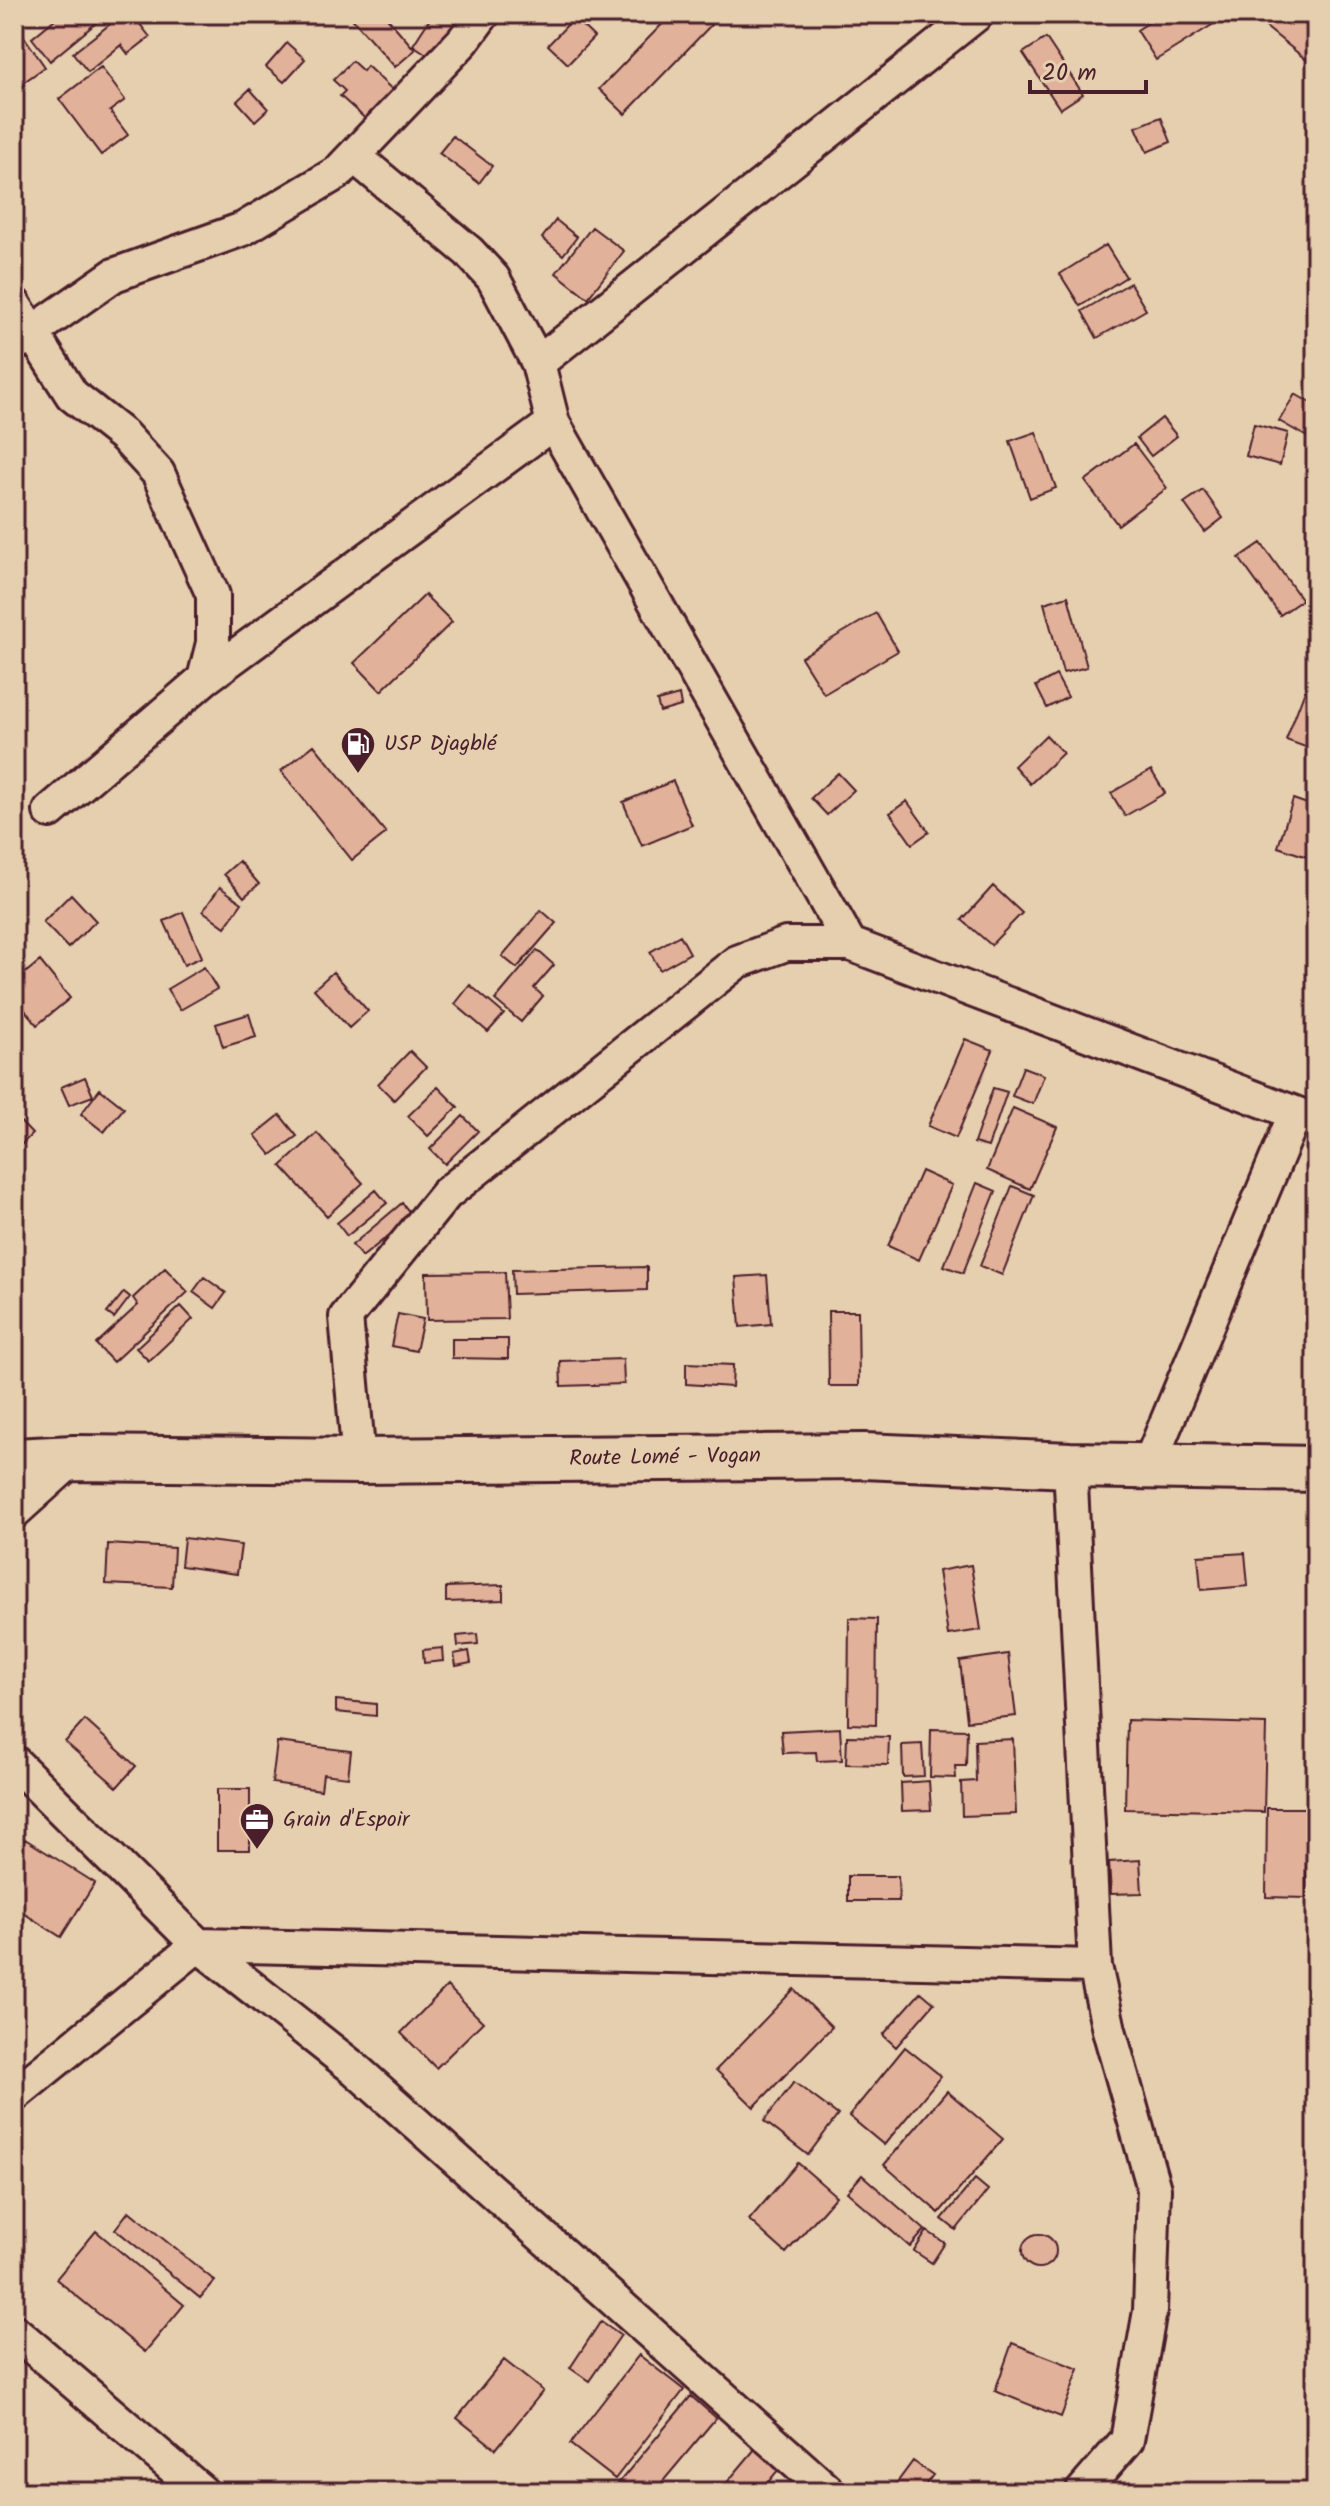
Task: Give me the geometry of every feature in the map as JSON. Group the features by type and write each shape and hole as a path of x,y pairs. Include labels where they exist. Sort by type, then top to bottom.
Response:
{"main road":[{"name":"Route Lomé - Vogan","path":"14,1461 74,1458 359,1461 864,1456 1070,1465 1316,1469"}],"street":[{"path":"23,339 114,275 243,229 337,173 463,41 483,14"},
{"path":"538,363 977,14"},
{"path":"354,156 469,252 493,278 538,363 553,423 850,944"},
{"path":"14,304 23,339 72,395 124,436 158,473 213,595 213,643 204,679"},
{"path":"50,811 204,679 553,423"},
{"path":"359,1461 346,1317 446,1194 737,962 786,944 850,944 1306,1118 1148,1467"},
{"path":"14,1512 74,1458"},
{"path":"1070,1465 1095,1966 1109,2030 1154,2189 1150,2311 1127,2440 1082,2492"},
{"path":"14,1762 198,1945 355,2069 829,2492"},
{"path":"14,2095 198,1945 1095,1966"},
{"path":"14,2331 202,2492"}],"building":[{"path":"61,14 107,14 50,61 32,38"},
{"path":"123,14 132,14 150,37 128,54 121,45 88,72 73,53"},
{"path":"348,14 384,14 415,50 395,67"},
{"path":"433,14 462,14 434,59 413,45"},
{"path":"672,14 699,14 711,25 625,114 599,89"},
{"path":"1162,14 1205,14 1212,25 1156,60 1137,30"},
{"path":"1269,14 1306,14 1316,22 1316,53 1309,62 1261,23"},
{"path":"574,18 594,37 568,64 548,45"},
{"path":"14,22 45,67 21,84 14,74"},
{"path":"1046,38 1083,94 1060,109 1023,53"},
{"path":"287,43 305,59 284,82 266,67"},
{"path":"352,61 363,71 367,66 396,93 369,122 340,96 345,91 333,80"},
{"path":"101,67 125,100 110,111 128,135 101,155 59,99"},
{"path":"250,89 268,109 255,121 237,101"},
{"path":"1161,117 1171,142 1147,152 1136,127"},
{"path":"453,136 492,166 479,183 439,153"},
{"path":"556,220 577,237 563,255 542,238"},
{"path":"592,227 624,251 588,298 556,273"},
{"path":"1106,245 1126,277 1080,306 1060,274"},
{"path":"1130,283 1146,310 1097,338 1082,311"},
{"path":"1295,394 1316,406 1316,442 1279,421"},
{"path":"1162,418 1177,436 1151,456 1137,438"},
{"path":"1254,424 1288,433 1280,465 1246,456"},
{"path":"1036,432 1056,488 1030,498 1010,441"},
{"path":"1134,444 1167,488 1118,525 1085,481"},
{"path":"1203,490 1223,518 1205,532 1184,503"},
{"path":"1261,543 1302,600 1280,615 1239,558"},
{"path":"425,595 452,622 381,691 354,663"},
{"path":"1068,596 1087,667 1063,673 1044,603"},
{"path":"876,613 898,651 824,694 801,657"},
{"path":"1056,675 1068,697 1047,708 1036,686"},
{"path":"1305,690 1316,695 1316,726 1308,748 1286,740"},
{"path":"679,695 681,706 660,712 657,701"},
{"path":"1046,735 1063,753 1030,784 1014,766"},
{"path":"314,745 386,833 352,860 281,771"},
{"path":"1151,770 1165,793 1125,816 1111,793"},
{"path":"838,773 854,790 827,815 811,798"},
{"path":"673,781 692,825 642,846 623,802"},
{"path":"1293,799 1316,807 1316,860 1278,847"},
{"path":"907,801 929,832 912,844 890,813"},
{"path":"239,861 259,884 244,897 224,874"},
{"path":"993,886 1022,913 991,945 962,920"},
{"path":"220,887 242,903 225,927 203,911"},
{"path":"71,894 96,921 68,948 43,922"},
{"path":"541,910 556,923 517,968 502,956"},
{"path":"183,912 202,957 184,965 164,921"},
{"path":"680,935 690,953 660,970 650,952"},
{"path":"537,950 554,965 534,988 543,996 521,1022 495,1000"},
{"path":"40,961 70,998 37,1025 14,997 14,982"},
{"path":"204,967 217,989 180,1010 167,989"},
{"path":"333,972 368,1011 349,1028 314,989"},
{"path":"470,985 504,1014 488,1032 455,1004"},
{"path":"249,1014 256,1037 223,1047 216,1024"},
{"path":"965,1039 993,1050 956,1138 928,1126"},
{"path":"410,1051 426,1067 394,1100 378,1084"},
{"path":"1023,1067 1044,1075 1033,1104 1012,1096"},
{"path":"85,1077 93,1096 69,1105 61,1087"},
{"path":"438,1087 458,1107 428,1136 408,1116"},
{"path":"993,1088 1007,1092 988,1147 974,1143"},
{"path":"100,1089 124,1108 104,1132 81,1114"},
{"path":"1013,1108 1057,1127 1030,1189 987,1170"},
{"path":"14,1115 32,1134 16,1150 14,1148"},
{"path":"280,1115 297,1136 271,1155 255,1135"},
{"path":"463,1116 478,1131 445,1164 430,1149"},
{"path":"317,1133 363,1183 327,1216 281,1166"},
{"path":"921,1171 952,1185 919,1260 888,1246"},
{"path":"977,1183 996,1191 963,1273 944,1266"},
{"path":"1012,1186 1034,1195 1002,1275 980,1266"},
{"path":"376,1190 387,1203 347,1236 337,1223"},
{"path":"402,1203 413,1216 362,1257 352,1245"},
{"path":"647,1267 647,1290 513,1294 512,1270"},
{"path":"165,1268 188,1292 113,1362 96,1344 138,1305 133,1298"},
{"path":"505,1272 507,1319 427,1320 426,1273"},
{"path":"767,1275 771,1324 740,1327 736,1277"},
{"path":"204,1277 226,1293 215,1308 193,1292"},
{"path":"124,1292 130,1297 114,1318 107,1313"},
{"path":"181,1306 193,1319 149,1361 136,1348"},
{"path":"828,1311 858,1311 859,1386 829,1386"},
{"path":"398,1314 423,1319 416,1351 391,1346"},
{"path":"452,1339 508,1339 508,1359 452,1358"},
{"path":"623,1359 624,1384 561,1386 560,1361"},
{"path":"686,1363 733,1365 732,1387 686,1384"},
{"path":"184,1538 241,1545 237,1574 181,1566"},
{"path":"108,1544 174,1548 172,1587 106,1584"},
{"path":"1245,1553 1248,1586 1201,1590 1198,1556"},
{"path":"971,1565 981,1630 948,1635 938,1571"},
{"path":"503,1585 503,1600 446,1602 446,1587"},
{"path":"849,1618 877,1619 876,1725 848,1724"},
{"path":"477,1634 478,1644 458,1646 457,1636"},
{"path":"442,1648 443,1661 424,1663 423,1650"},
{"path":"469,1651 471,1663 456,1666 454,1654"},
{"path":"1008,1654 1016,1716 967,1721 960,1661"},
{"path":"336,1700 376,1704 376,1716 336,1712"},
{"path":"85,1720 136,1766 117,1787 65,1742"},
{"path":"1127,1720 1266,1724 1264,1812 1125,1809"},
{"path":"840,1728 842,1760 817,1761 816,1752 783,1753 781,1731"},
{"path":"931,1729 967,1730 966,1766 955,1766 956,1778 930,1777"},
{"path":"847,1736 889,1737 888,1765 846,1764"},
{"path":"1013,1739 1016,1814 962,1816 961,1782 976,1781 975,1741"},
{"path":"277,1742 351,1751 348,1777 323,1774 321,1790 272,1783"},
{"path":"922,1744 924,1776 903,1777 902,1745"},
{"path":"929,1781 931,1810 902,1811 901,1783"},
{"path":"217,1789 250,1789 250,1850 217,1850"},
{"path":"1267,1808 1307,1808 1306,1898 1266,1897"},
{"path":"25,1839 95,1883 61,1937 14,1907 14,1856"},
{"path":"1140,1860 1142,1893 1111,1894 1109,1862"},
{"path":"848,1876 898,1876 899,1901 848,1901"},
{"path":"447,1986 483,2022 436,2068 401,2033"},
{"path":"794,1989 832,2027 754,2107 716,2070"},
{"path":"921,1992 934,2003 896,2047 883,2035"},
{"path":"905,2047 941,2076 884,2145 849,2116"},
{"path":"794,2082 838,2115 808,2155 764,2121"},
{"path":"947,2091 1003,2139 939,2213 884,2165"},
{"path":"798,2163 836,2196 786,2253 749,2220"},
{"path":"862,2175 925,2230 910,2247 847,2192"},
{"path":"975,2179 988,2190 956,2230 942,2219"},
{"path":"129,2211 215,2281 200,2298 115,2229"},
{"path":"96,2231 184,2305 145,2352 56,2279"},
{"path":"927,2231 945,2243 932,2263 914,2251"},
{"path":"1039,2234 1051,2239 1056,2251 1051,2263 1039,2268 1027,2263 1022,2251 1027,2239"},
{"path":"601,2321 621,2335 589,2381 570,2368"},
{"path":"1012,2343 1079,2369 1061,2417 995,2391"},
{"path":"639,2355 684,2390 615,2479 570,2444"},
{"path":"504,2360 543,2391 496,2449 457,2418"},
{"path":"691,2396 716,2418 654,2492 611,2492"},
{"path":"755,2449 779,2469 760,2492 719,2492"},
{"path":"913,2461 933,2475 920,2492 890,2492"}],"place":[{"name":"USP Djagblé","path":"358,775"},
{"name":"Grain d'Espoir","path":"257,1851"}]}
